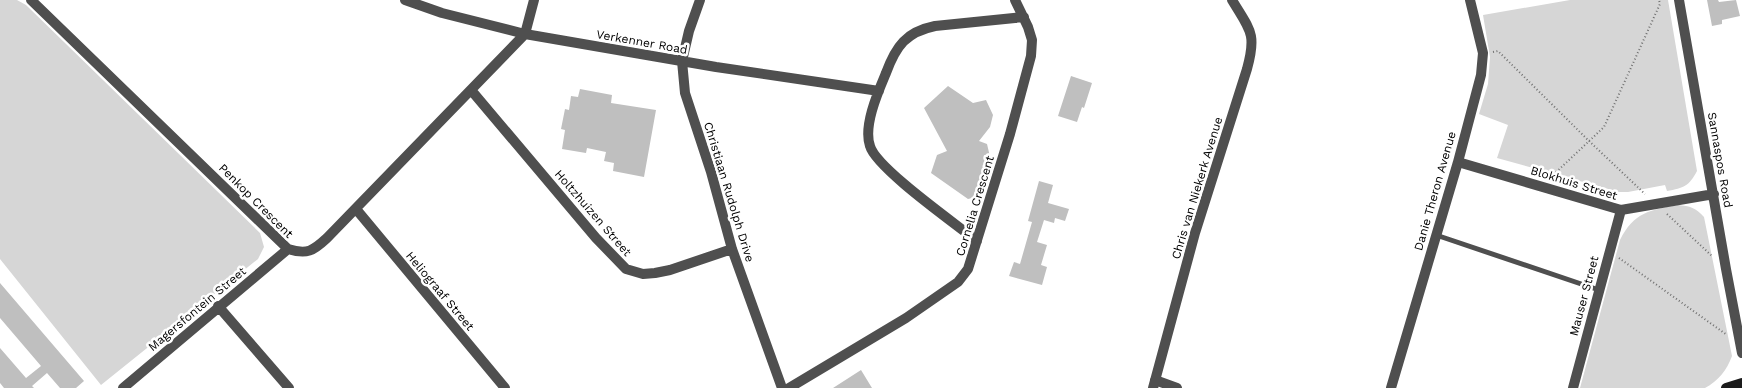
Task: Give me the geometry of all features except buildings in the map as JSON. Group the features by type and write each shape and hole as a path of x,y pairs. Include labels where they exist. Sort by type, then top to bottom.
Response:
{"street":[{"name":"Penkop Crescent","path":"31,0 288,249 301,253 313,250 356,209 525,34 534,0"},
{"name":"Verkenner Road","path":"405,0 525,34 682,61 879,90"},
{"name":"Christiaan Rudolph Drive","path":"700,0 689,30 682,61 686,93 711,172 732,250 782,388"},
{"name":"Cornelia Crescent","path":"789,388 906,318 953,285 968,268 978,241 1030,61 1032,40 1024,17 1015,0"},
{"name":"Chris van Niekerk Avenue","path":"1154,384 1195,233 1253,46 1249,29 1232,0"},
{"name":"Danie Theron Avenue","path":"1391,388 1458,162 1481,75 1483,53 1470,0"},
{"name":"Sannaspos Road","path":"1679,0 1741,348"},
{"path":"978,241 898,179 874,155 870,147 868,134 872,113 891,60 900,44 915,33 935,26 1024,17"},
{"name":"Holtzhuizen Street","path":"471,90 596,238 626,268 643,274 655,273 732,250"},
{"name":"Blokhuis Street","path":"1458,162 1620,210 1714,194"},
{"name":"Heliograaf Street","path":"356,209 505,388"},
{"name":"Mauser Street","path":"1573,388 1620,210"},
{"name":"Magersfontein Street","path":"123,388 218,306 288,249"},
{"path":"218,306 289,388"},
{"path":"1726,388 1742,383"},
{"path":"1154,384 1177,388"}],"lane":[{"path":"1436,235 1599,290"}],"path":[{"path":"1541,186 1604,127 1660,4 1659,0"},
{"path":"1483,53 1498,51 1589,141 1726,269"},
{"path":"1609,251 1741,348"}],"shaded area":[{"path":"0,0 17,0 26,5 260,233 264,247 258,259 101,385 0,259"},
{"path":"1570,0 1668,0 1697,171 1685,186 1667,191 1665,185 1619,192 1497,158 1508,125 1479,114 1488,84 1490,57 1483,15"},
{"path":"1678,205 1692,208 1704,217 1732,356 1728,366 1722,375 1705,388 1580,388 1620,240 1631,223 1637,218 1651,211"}]}
